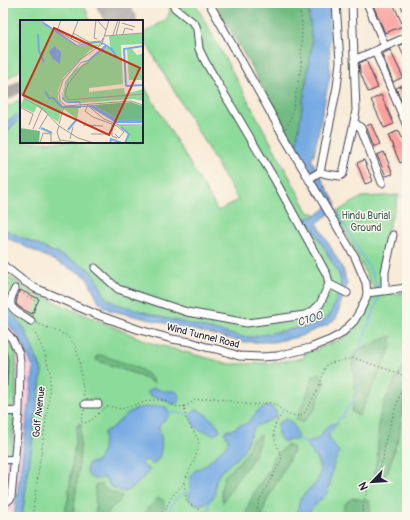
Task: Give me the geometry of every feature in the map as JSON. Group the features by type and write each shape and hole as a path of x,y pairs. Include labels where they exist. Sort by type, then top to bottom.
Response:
{"street":[{"path":"172,3 175,8 195,24 199,49 206,63 279,187 333,285 347,293"},
{"path":"209,3 283,135 315,175 324,206 355,257 366,283 367,293 407,288"},
{"path":"315,175 337,87 340,62 336,3"},
{"path":"367,3 385,46"},
{"path":"315,175 326,174 340,176 343,174 354,122 356,98 354,84 355,4"},
{"path":"354,60 407,37"},
{"path":"375,51 407,126"},
{"path":"354,122 361,128 382,183"},
{"path":"380,291 393,235"},
{"name":"Wind Tunnel Road","path":"3,264 22,280 36,288 95,314 140,330 191,342 206,348 221,350 239,356 277,356 310,348 330,340 341,334 354,321 360,311 367,293"},
{"path":"95,268 118,289 187,312 246,323 305,315 313,311 320,304 333,285"},
{"path":"15,289 11,297 11,306 14,310 31,321"},
{"path":"3,329 12,339 19,353 20,363 19,411 11,498 3,503"},
{"path":"85,404 98,404"},
{"path":"3,412 19,411"},
{"path":"3,460 15,459"}],"path":[{"path":"283,135 291,119 301,68 302,25 299,3"},
{"path":"3,283 34,300 36,304 31,321 66,336 75,345 79,359 85,404 81,421 84,423 92,420 108,406 121,408 151,400 163,400 175,406 188,405 195,400 215,398 251,405 272,403 289,415 299,416 305,412 319,388 325,367 333,362 354,358 401,374 403,376 402,385 385,441 383,460 376,475 369,485 362,513 359,517"},
{"name":"Golf Avenue","path":"31,321 32,329 45,354 50,373 49,398 32,517"},
{"path":"164,517 166,508 172,496 184,482 194,461 199,445 198,438 186,419 184,406"},
{"path":"256,517 259,501 282,457 275,441 274,430 275,424 284,412"},
{"path":"184,482 186,499 188,503 200,510 203,517"}],"shaded area":[{"path":"3,318 19,336 34,369 15,513 3,512"}],"green space":[{"path":"3,3 82,3 90,20 20,20 20,71 3,81"},
{"path":"168,3 195,3 309,213 316,214 312,218 312,226 340,276 341,286 330,315 323,321 308,326 252,337 242,337 164,318 114,303 105,297 95,275 86,267 3,229 3,140 11,127 20,119 20,143 143,143 143,85 218,211 238,200 143,38 143,33 166,19 169,15"},
{"path":"215,3 308,3 312,44 296,147"},
{"path":"20,100 20,112 7,122 3,129 3,109"},
{"name":"Hindu Burial Ground","path":"399,195 386,235 379,270 383,286 373,288 346,234 333,214 362,197"},
{"path":"3,273 34,293 151,343 230,364 273,363 304,358 305,352 315,350 344,338 367,310 372,296 407,292 407,517 22,517 42,371 24,328 3,303"},
{"path":"3,334 16,354 16,407 3,407"},
{"path":"392,336 389,353 359,416 352,412 355,389 352,364 355,351"},
{"path":"101,355 139,369 151,377 154,383 135,374 96,360 97,356"},
{"path":"407,365 407,394 403,406 399,436 387,473 382,477 373,474 378,452 380,415 393,384 403,367"},
{"path":"320,373 325,383 314,410 302,423 296,420 314,375"},
{"path":"3,414 14,414 12,456 3,455 3,427 6,423 3,419"},
{"path":"81,423 80,452 74,510 72,517 63,517 68,500 77,425"},
{"path":"261,435 250,463 238,478 223,502 221,490 225,475 247,452 252,440"},
{"path":"287,445 292,447 293,452 266,502 262,517 245,517 256,489 267,474 273,458"},
{"path":"96,485 102,485 107,490 122,496 120,501 111,508 106,517 95,517"},
{"path":"158,498 163,500 164,504 161,517 142,517 148,508"},
{"path":"352,498 369,501 371,512 369,517 341,517 345,504"}],"water":[{"path":"308,3 329,3 330,75 314,154 311,159 336,204 333,211 317,223 343,269 347,284 336,319 327,325 298,337 273,342 244,342 109,310 99,302 89,281 84,275 3,236 3,229 86,267 95,275 105,297 114,303 164,318 242,337 252,337 308,326 323,321 330,315 341,286 340,276 312,226 306,223 307,218 320,213 329,203 308,164 296,147 312,44"},
{"path":"20,112 20,119 11,127 3,140 3,130 7,122"},
{"path":"3,303 24,328 42,371 22,517 14,517 34,369 19,337 3,318"},
{"path":"154,388 176,392 178,393 180,399 177,403 172,404 161,398 150,396 148,391"},
{"path":"159,406 166,407 169,414 159,428 161,436 161,452 154,464 147,460 143,461 143,466 149,469 149,471 137,484 123,492 110,486 104,478 94,479 89,477 87,472 88,464 98,461 103,449 104,432 113,427 128,413 138,408"},
{"path":"269,406 276,411 276,417 254,429 242,453 218,476 214,497 210,501 203,504 196,504 190,501 191,476 193,472 208,463 229,443 224,432 232,430 240,425 247,424 260,409"},
{"path":"195,410 199,410 208,416 217,424 220,430 212,435 206,431 198,429 190,415"},
{"path":"286,419 293,424 298,438 297,440 290,439 284,442 281,440 278,433 278,423"},
{"path":"338,423 329,433 331,441 339,452 334,464 328,490 324,497 311,510 308,517 296,517 300,499 317,481 320,472 316,458 306,444 307,441 316,440 328,426"}],"building":[{"path":"372,3 393,3 403,26 385,33"},
{"path":"407,42 407,62 399,46"},
{"path":"390,50 403,77 393,82 382,54"},
{"path":"366,60 378,88 368,92 360,72 359,63"},
{"path":"405,84 407,88 407,113 396,88"},
{"path":"381,95 394,124 384,128 371,100"},
{"path":"371,124 380,144 374,147 366,126"},
{"path":"398,131 407,152 407,160 400,163 388,135"},
{"path":"384,152 393,174 386,176 377,155"},
{"path":"364,160 373,181 365,184 357,163"},
{"path":"20,290 39,299 32,314 16,304"},
{"path":"3,350 6,350 8,359 7,386 3,386"}],"waterway":[{"path":"403,197 407,198"},
{"path":"334,206 373,275 377,289"},
{"path":"334,424 342,417 354,399 361,384 359,371 354,362 379,298 378,295"},
{"path":"169,413 191,415"},
{"path":"297,438 308,444"},
{"path":"168,517 169,511 176,498 191,491"},
{"path":"207,517 210,500"}],"taxiway":[{"path":"3,96 20,87"}],"runway":[{"path":"111,3 121,20"}],"water label":[{"name":"C100","path":"310,319"}]}
